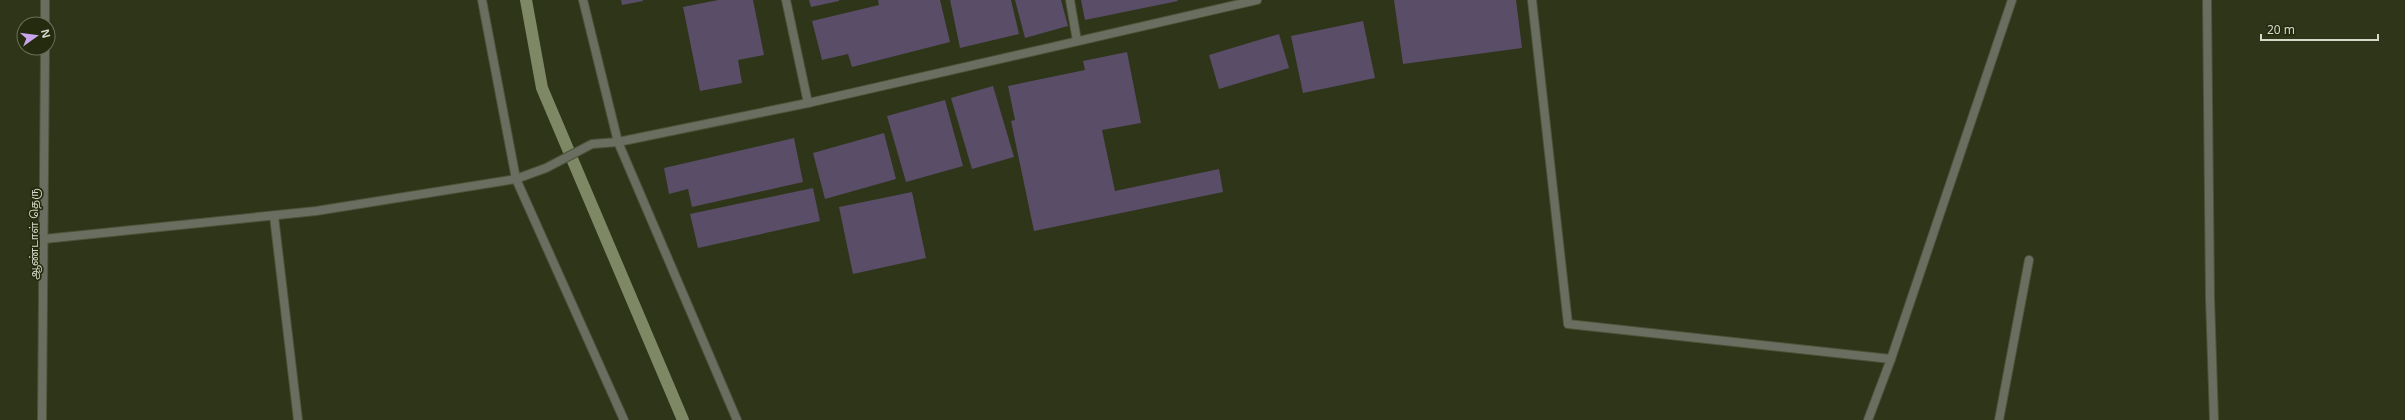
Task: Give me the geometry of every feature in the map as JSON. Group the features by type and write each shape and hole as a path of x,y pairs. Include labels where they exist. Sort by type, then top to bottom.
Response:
{"street":[{"path":"45,0 45,16"},
{"path":"482,0 516,179 624,420"},
{"path":"582,0 618,142 737,420"},
{"path":"786,0 808,103"},
{"path":"1070,0 1077,41"},
{"path":"44,239 274,216 516,179 546,168 592,144 618,142 808,103 1257,0"},
{"path":"1532,0 1568,324 1891,359"},
{"path":"1868,420 1891,359 2012,0"},
{"path":"2207,0 2210,298 2214,420"},
{"name":"ஆண்டாள் தெரு","path":"42,420 44,56"},
{"path":"274,216 298,420"},
{"path":"2000,420 2029,260"}],"building":[{"path":"621,0 643,0 643,1 622,5"},
{"path":"718,0 753,0 764,55 738,60 742,83 700,91 683,7"},
{"path":"809,0 839,0 839,1 811,7"},
{"path":"878,0 940,0 950,42 852,67 848,54 822,60 812,21 879,5"},
{"path":"950,0 1011,0 1019,34 960,48"},
{"path":"1015,0 1061,0 1068,26 1025,38"},
{"path":"1081,0 1177,0 1178,1 1085,20"},
{"path":"1394,0 1516,0 1522,48 1403,64"},
{"path":"1363,21 1375,78 1303,93 1291,36"},
{"path":"1279,34 1289,68 1219,89 1209,55"},
{"path":"1127,52 1141,123 1102,130 1115,191 1219,169 1223,192 1034,231 1011,121 1015,120 1008,86 1085,70 1083,61"},
{"path":"993,86 1014,157 972,169 951,98"},
{"path":"945,100 963,166 906,182 887,116"},
{"path":"884,133 896,179 825,199 813,153"},
{"path":"794,138 803,182 692,207 688,189 669,194 664,168"},
{"path":"813,188 820,221 698,248 690,214"},
{"path":"912,192 926,258 853,274 839,207"}],"waterway":[{"path":"526,0 542,88 683,420"}]}
